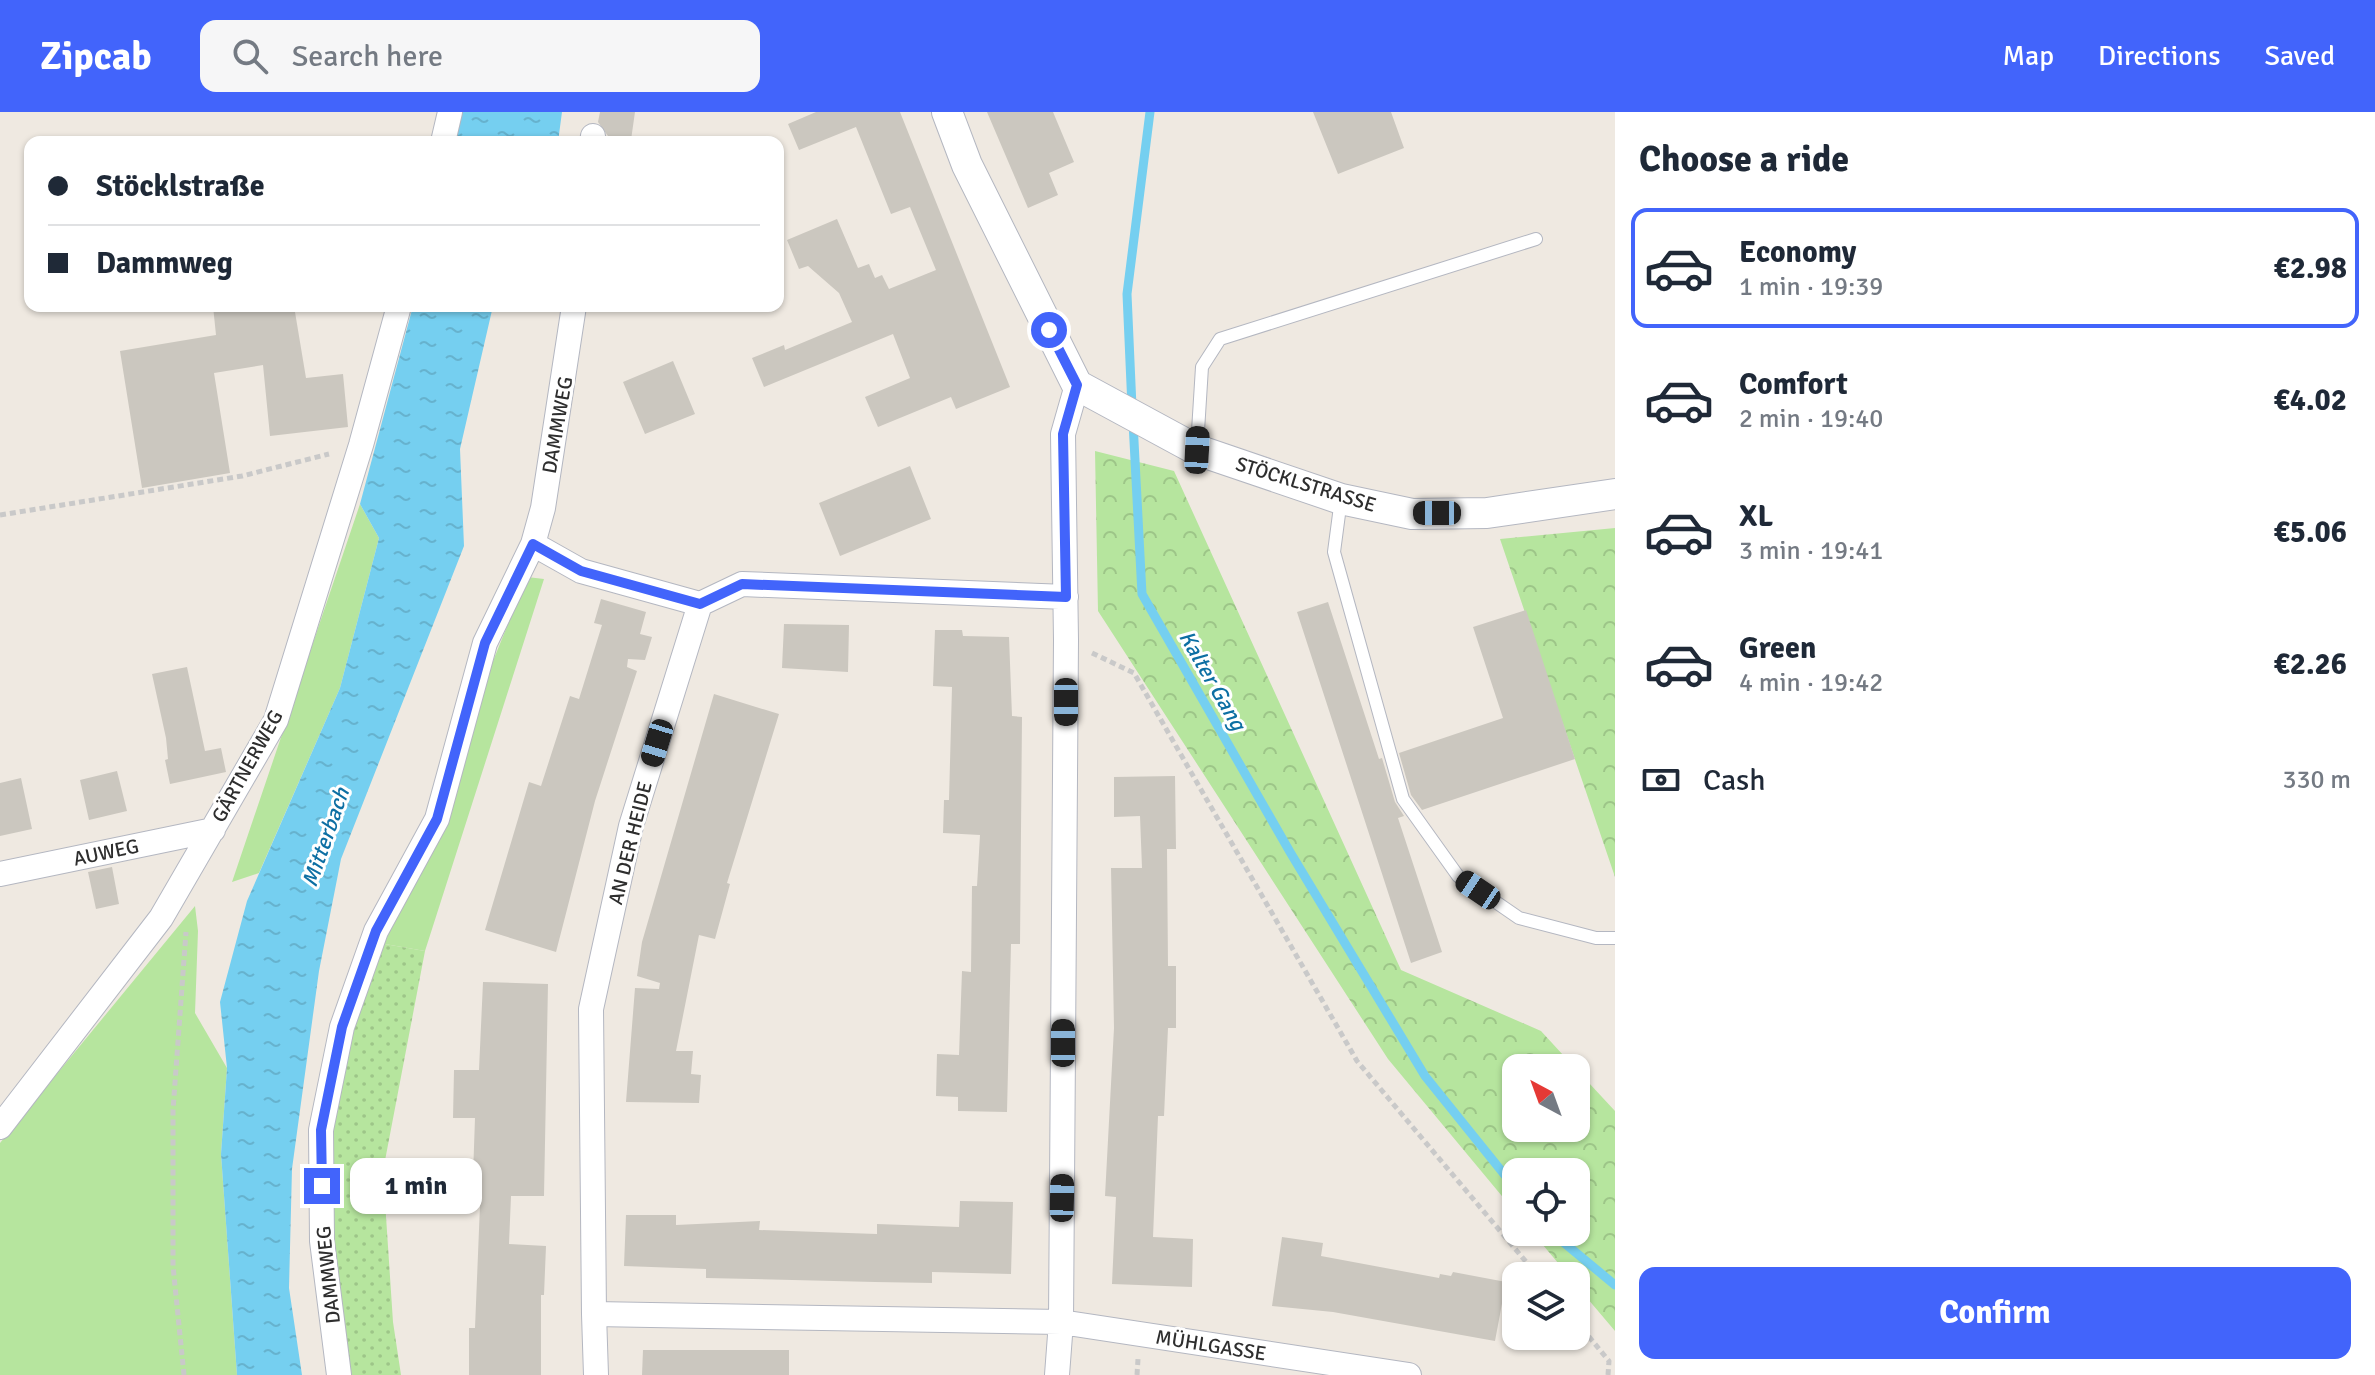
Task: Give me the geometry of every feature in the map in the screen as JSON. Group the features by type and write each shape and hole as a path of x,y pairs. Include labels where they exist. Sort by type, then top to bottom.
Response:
{"street":[{"path":"444,136 450,112"},
{"path":"947,112 967,165 1077,385 1063,434 1066,640 1061,1322 1057,1375"},
{"name":"GÄRTNERWEG","path":"0,1127 161,918 276,720 361,445 397,312"},
{"name":"DAMMWEG","path":"339,1375 322,1241 321,1130 342,1027 376,931 437,819 485,643 533,544 543,508 573,312"},
{"name":"STÖCKLSTRASSE","path":"1077,385 1197,450 1341,499 1412,514 1487,513 1615,494"},
{"path":"533,544 581,571 700,604 742,584 1066,597"},
{"name":"AN DER HEIDE","path":"596,1375 591,1009 631,826 700,604"},
{"name":"AUWEG","path":"0,874 213,830"},
{"path":"594,1314 1061,1322"},
{"name":"MÜHLGASSE","path":"1061,1322 1409,1375"}],"lane":[{"path":"1197,450 1202,367 1220,339 1536,239"},
{"path":"1341,499 1334,552 1403,799 1458,876 1519,918 1596,938 1615,938"}],"path":[{"path":"0,515 242,476 361,445"},
{"path":"1066,640 1134,673 1357,1061 1526,1262"},
{"path":"184,1375 173,1266 173,1110 186,926"},
{"path":"1590,1338 1609,1361 1608,1375"}],"green space":[{"path":"1095,451 1174,471 1401,970 1541,1031 1562,1054 1502,1054 1502,1142 1590,1142 1590,1084 1615,1111 1615,1331 1590,1302 1590,1262 1557,1262 1544,1246 1590,1246 1590,1158 1502,1158 1502,1196 1388,1059 1098,611"},
{"path":"360,504 379,538 340,688 259,873 232,882"},
{"path":"1615,528 1615,877 1500,539"},
{"path":"527,577 544,579 425,951 379,943"},
{"path":"195,906 198,931 195,1013 227,1068 221,1154 237,1375 0,1375 0,1143"},
{"path":"379,943 425,951 383,1171 393,1322 401,1375 349,1375 334,1251 332,1126 343,1056"}],"water":[{"path":"460,112 562,112 559,136 454,136"},
{"name":"Mitterbach","path":"411,312 492,312 460,449 464,546 341,859 319,971 292,1169 289,1288 302,1375 237,1375 221,1154 227,1068 220,1002 247,901 340,688 379,538 360,504"}],"building":[{"path":"600,112 635,112 632,136 608,136 598,122"},
{"path":"816,112 900,112 1010,387 956,409 951,397 878,427 865,397 910,378 893,334 764,387 752,358 784,345 785,350 852,322 839,293 808,266 799,269 787,240 837,219 858,268 869,264 875,278 882,275 889,289 936,270 910,207 891,214 856,127 799,150 788,124"},
{"path":"987,112 1053,112 1074,162 1049,173 1058,195 1028,208"},
{"path":"1313,112 1391,112 1404,148 1338,174"},
{"path":"214,312 295,312 306,378 343,374 348,427 270,436 263,365 214,373 230,473 142,488 120,351 216,335"},
{"path":"673,361 695,414 645,434 623,382"},
{"path":"910,466 931,519 840,556 819,503"},
{"path":"601,599 646,612 640,634 652,637 645,660 628,659 627,667 637,671 595,801 556,952 485,930 529,782 541,786 570,696 579,699 602,625 594,623"},
{"path":"1328,602 1379,759 1382,758 1395,802 1404,816 1398,818 1442,952 1411,963 1297,612"},
{"path":"1526,610 1575,759 1422,810 1411,795 1399,753 1503,718 1473,627"},
{"path":"784,624 849,625 848,672 782,668"},
{"path":"935,630 962,630 963,636 1009,637 1012,716 1022,717 1020,944 1011,944 1007,1112 958,1111 958,1097 936,1096 937,1054 959,1055 962,971 971,972 972,886 977,886 980,835 943,833 944,800 949,800 952,687 933,686"},
{"path":"187,667 205,751 221,748 226,772 170,784 165,760 168,759 166,738 152,674"},
{"path":"714,694 779,714 727,883 730,884 715,939 699,935 676,1051 693,1051 691,1074 701,1075 699,1103 626,1102 635,988 659,989 660,983 637,976 642,942"},
{"path":"117,771 127,811 89,820 80,780"},
{"path":"1175,776 1176,849 1167,849 1168,966 1176,966 1176,1028 1168,1028 1164,1116 1158,1116 1153,1237 1193,1239 1192,1287 1112,1284 1116,1197 1105,1196 1114,1028 1111,868 1142,868 1140,816 1114,817 1114,777"},
{"path":"21,778 32,829 0,836 0,783"},
{"path":"112,867 119,904 96,909 88,872"},
{"path":"483,982 548,984 544,1196 511,1196 509,1244 546,1246 544,1295 541,1295 541,1375 469,1375 469,1328 475,1328 480,1205 472,1205 475,1118 453,1118 454,1070 479,1070"},
{"path":"960,1201 1013,1202 1011,1274 932,1272 932,1283 875,1282 706,1278 706,1269 624,1266 626,1215 676,1215 676,1225 760,1221 759,1230 877,1234 877,1224 959,1227"},
{"path":"1282,1237 1323,1243 1321,1256 1439,1278 1440,1274 1451,1276 1453,1272 1502,1281 1502,1303 1495,1341 1333,1312 1272,1306"},
{"path":"643,1350 789,1350 789,1375 642,1375"}],"waterway":[{"name":"Kalter Gang","path":"1132,407 1127,294 1150,112"},
{"name":"Kalter Gang","path":"1133,422 1142,594 1290,852 1425,1076 1502,1172"},
{"name":"Kalter Gang","path":"1568,1246 1615,1285"}],"route":[{"path":"322,1186 321,1130 342,1027 376,931 437,819 485,643 533,544 581,571 700,604 742,584 1066,597 1063,434 1077,385 1049,330"}]}
